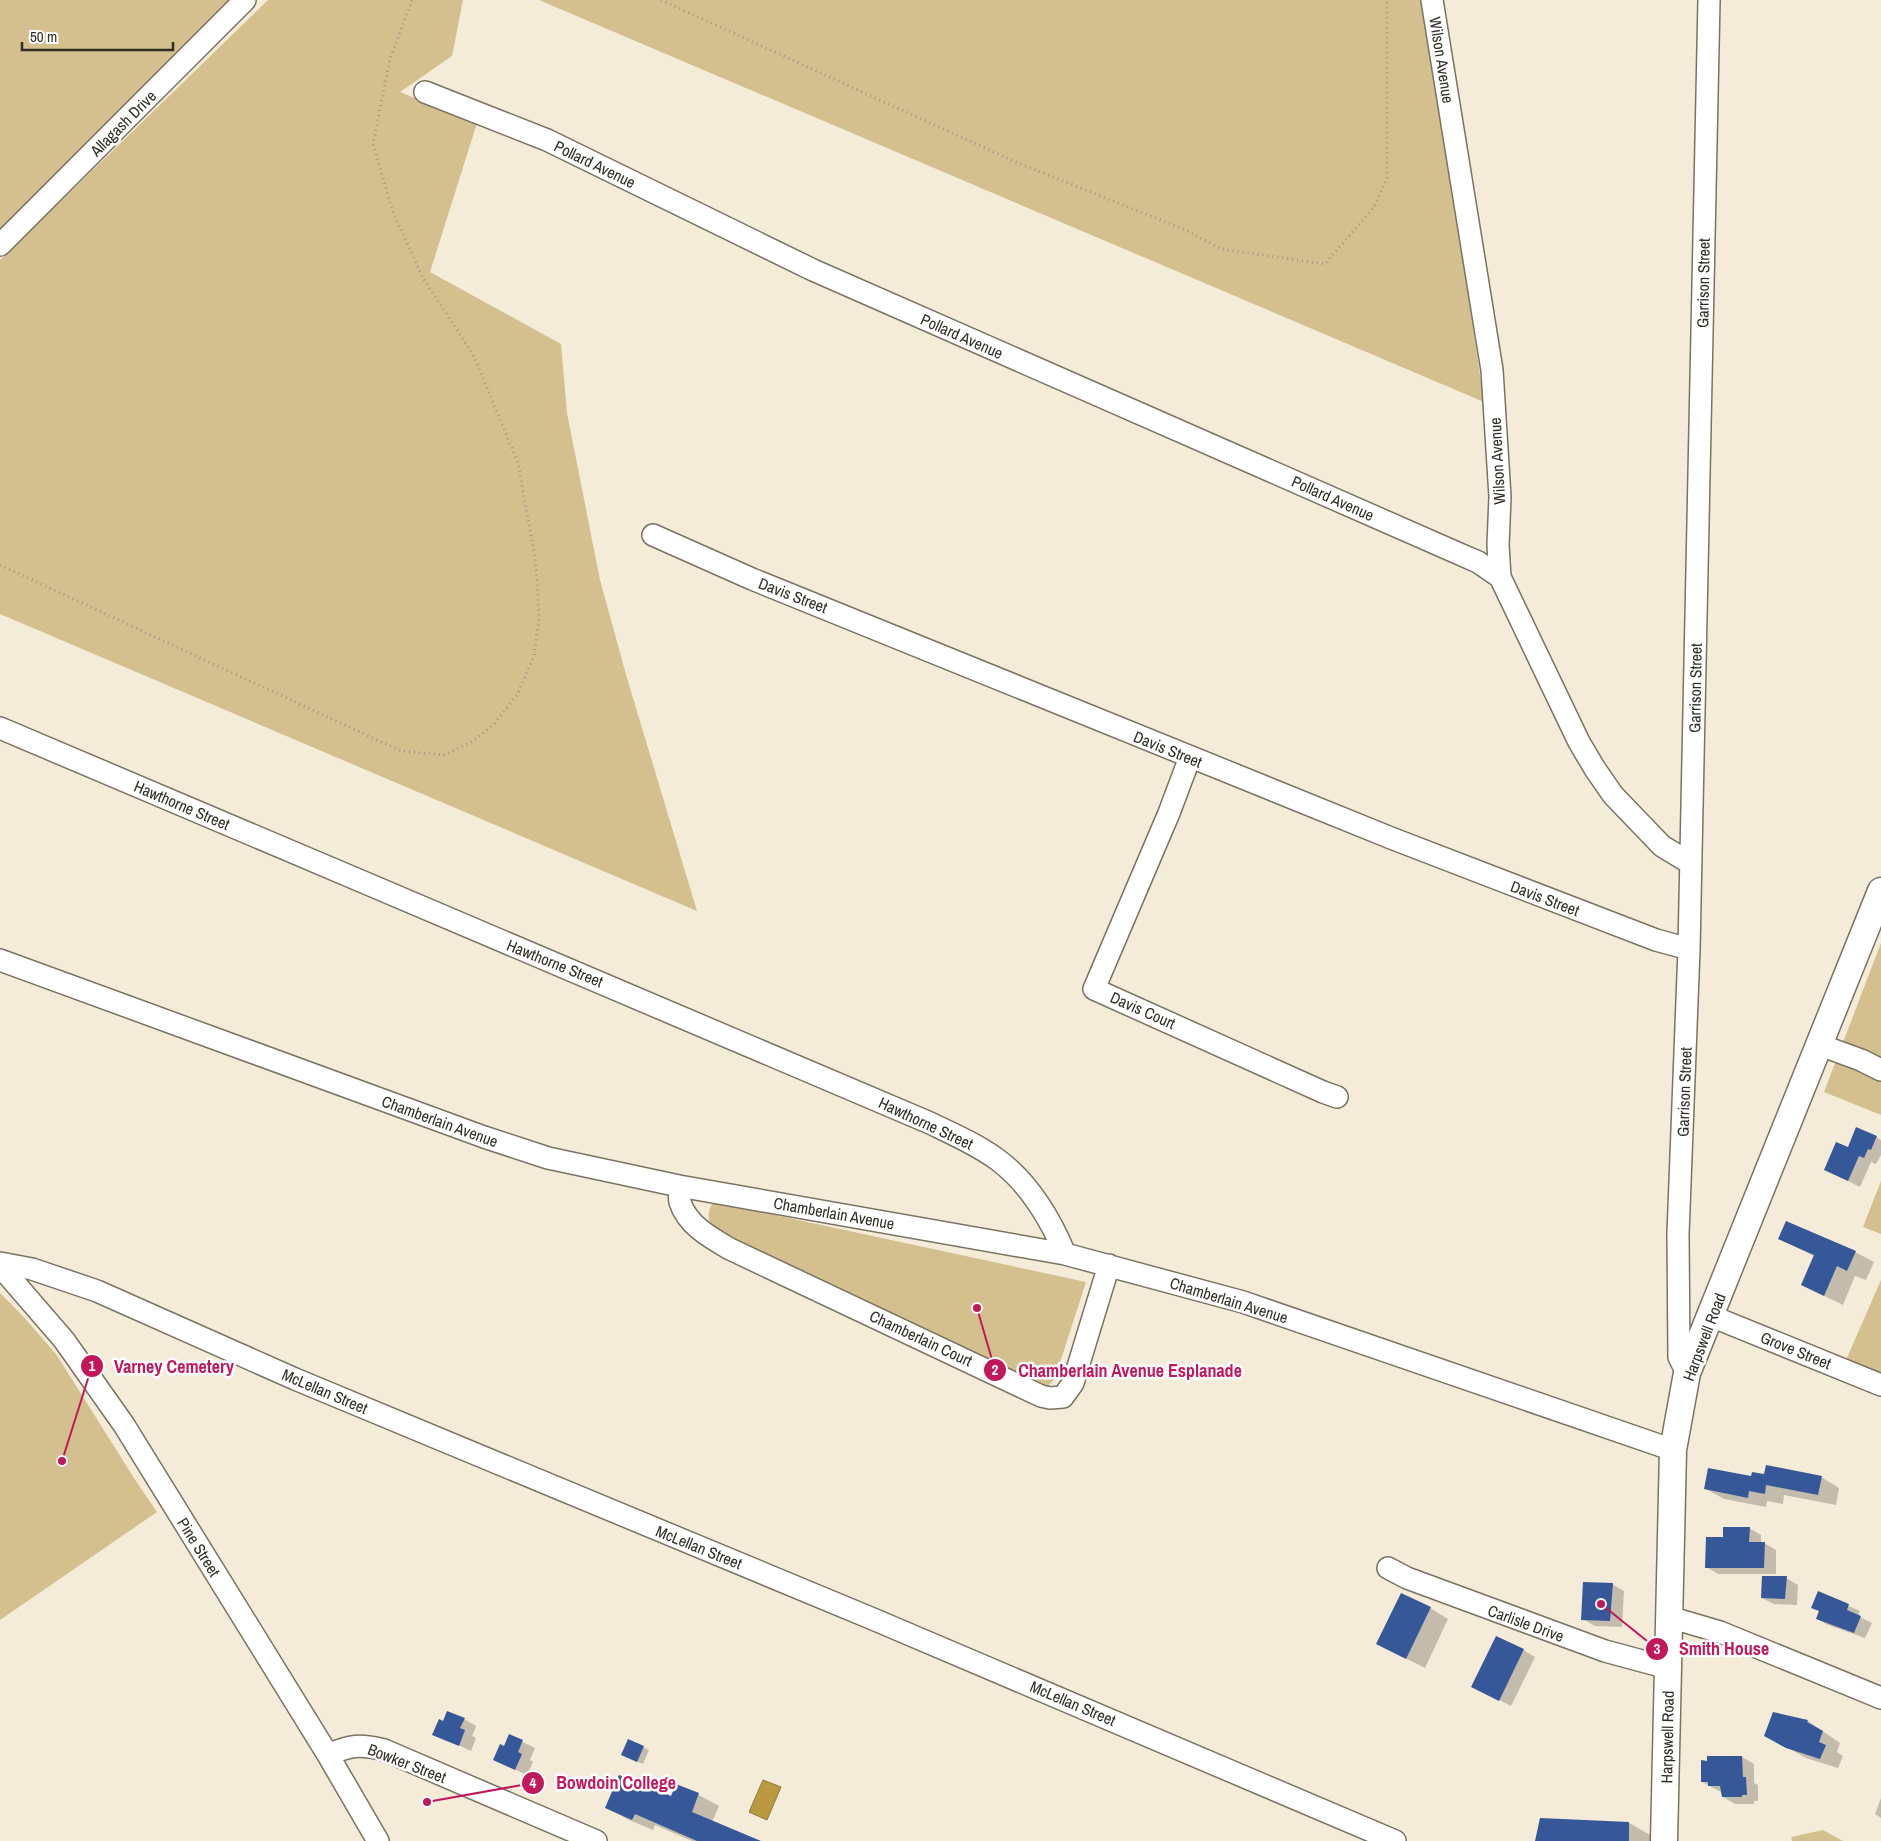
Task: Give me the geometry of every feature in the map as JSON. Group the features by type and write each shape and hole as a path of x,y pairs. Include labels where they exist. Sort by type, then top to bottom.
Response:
{"main road":[{"name":"Harpswell Road","path":"1664,1841 1672,1450 1687,1373 1881,891"}],"street":[{"name":"Allagash Drive","path":"0,245 245,0"},
{"name":"Wilson Avenue","path":"1432,0 1492,370 1500,497 1498,545 1500,577 1579,742 1595,769 1613,796 1643,828 1662,846 1690,863"},
{"name":"Garrison Street","path":"1687,1373 1679,1357 1678,1250 1689,949 1709,0"},
{"name":"Pollard Avenue","path":"425,92 547,140 813,270 1478,562 1500,577"},
{"name":"Davis Street","path":"653,534 752,579 1190,758 1559,904 1656,940 1689,949"},
{"name":"Hawthorne Street","path":"0,728 448,919 647,1001 953,1134 998,1160 1021,1181 1040,1204 1054,1228 1065,1254"},
{"name":"Davis Court","path":"1190,758 1166,822 1094,989 1338,1097"},
{"name":"Chamberlain Avenue","path":"0,960 484,1137 548,1158 679,1186 1065,1254 1109,1265 1243,1302 1672,1450"},
{"path":"1820,1045 1861,1060 1881,1070"},
{"name":"Chamberlain Court","path":"679,1186 680,1202 688,1216 704,1233 730,1249 1041,1396 1050,1398 1063,1397 1073,1383 1109,1265"},
{"name":"Pine Street","path":"0,1265 64,1340 124,1425 328,1755 378,1841"},
{"name":"McLellan Street","path":"0,1265 32,1270 97,1291 341,1398 873,1619 1395,1841"},
{"name":"Grove Street","path":"1711,1316 1881,1385"},
{"name":"Carlisle Drive","path":"1388,1568 1407,1578 1604,1651 1668,1668"},
{"path":"1670,1617 1720,1632 1881,1698"},
{"name":"Bowker Street","path":"328,1755 353,1746 366,1746 384,1750 596,1841"},
{"path":"346,1785 359,1841"}],"path":[{"path":"0,565 401,751 444,755 476,739 494,724 517,695 534,656 539,619 536,564 518,463 474,356 423,278 394,212 373,144 390,59 412,0"},
{"path":"661,0 1012,160 1188,232 1221,249 1325,264 1374,207 1387,178 1388,0"}],"shaded area":[{"path":"0,0 236,0 0,233"},
{"path":"268,0 463,0 452,56 400,92 477,123 430,272 561,344 567,413 600,580 627,678 697,911 0,614 0,260"},
{"path":"539,0 1425,0 1484,402"},
{"path":"1881,943 1881,1115 1824,1092"},
{"path":"1881,1181 1881,1234 1863,1227"},
{"path":"715,1202 1086,1282 1055,1378 1049,1385 1041,1386 738,1245 709,1221 709,1210"},
{"path":"1881,1280 1881,1375 1846,1360"},
{"path":"0,1293 56,1354 157,1512 0,1620"},
{"path":"763,1780 781,1787 767,1820 749,1812"},
{"path":"1823,1830 1843,1841 1792,1841 1791,1837"}],"building":[{"path":"1856,1127 1877,1136 1871,1150 1868,1149 1864,1158 1859,1156 1848,1181 1824,1170 1836,1142 1848,1147"},
{"path":"1786,1221 1856,1251 1847,1271 1837,1266 1824,1296 1801,1285 1814,1255 1778,1239"},
{"path":"1766,1465 1822,1476 1818,1495 1766,1485 1765,1494 1749,1491 1748,1498 1704,1489 1708,1468 1751,1476 1752,1472 1764,1474"},
{"path":"1723,1527 1750,1527 1749,1542 1765,1542 1764,1568 1705,1568 1706,1537 1723,1537"},
{"path":"1762,1576 1787,1576 1785,1599 1761,1598"},
{"path":"1583,1582 1613,1583 1610,1621 1581,1620"},
{"path":"1818,1591 1849,1604 1847,1610 1861,1616 1854,1633 1816,1619 1819,1611 1811,1608"},
{"path":"1401,1593 1431,1607 1406,1659 1376,1644"},
{"path":"1496,1636 1524,1649 1499,1701 1471,1687"},
{"path":"447,1711 465,1718 460,1728 465,1730 459,1746 432,1735 439,1719 443,1721"},
{"path":"1773,1712 1808,1720 1807,1722 1823,1731 1819,1742 1826,1745 1820,1759 1786,1748 1764,1736"},
{"path":"509,1734 523,1740 518,1752 522,1754 515,1770 493,1760 500,1744 504,1746"},
{"path":"628,1739 644,1746 637,1762 621,1755"},
{"path":"1707,1756 1742,1756 1743,1777 1746,1777 1747,1795 1742,1795 1742,1797 1722,1797 1720,1786 1708,1786 1708,1782 1701,1782 1701,1760 1707,1761"},
{"path":"619,1775 671,1796 676,1784 699,1793 692,1812 761,1841 697,1841 635,1814 632,1820 605,1808"},
{"path":"1540,1818 1629,1822 1629,1841 1535,1841"}],"place":[{"name":"Chamberlain Avenue Esplanade","path":"977,1308"},
{"name":"Varney Cemetery","path":"62,1461"},
{"name":"Smith House","path":"1601,1604"},
{"name":"Bowdoin College","path":"427,1802"}]}
